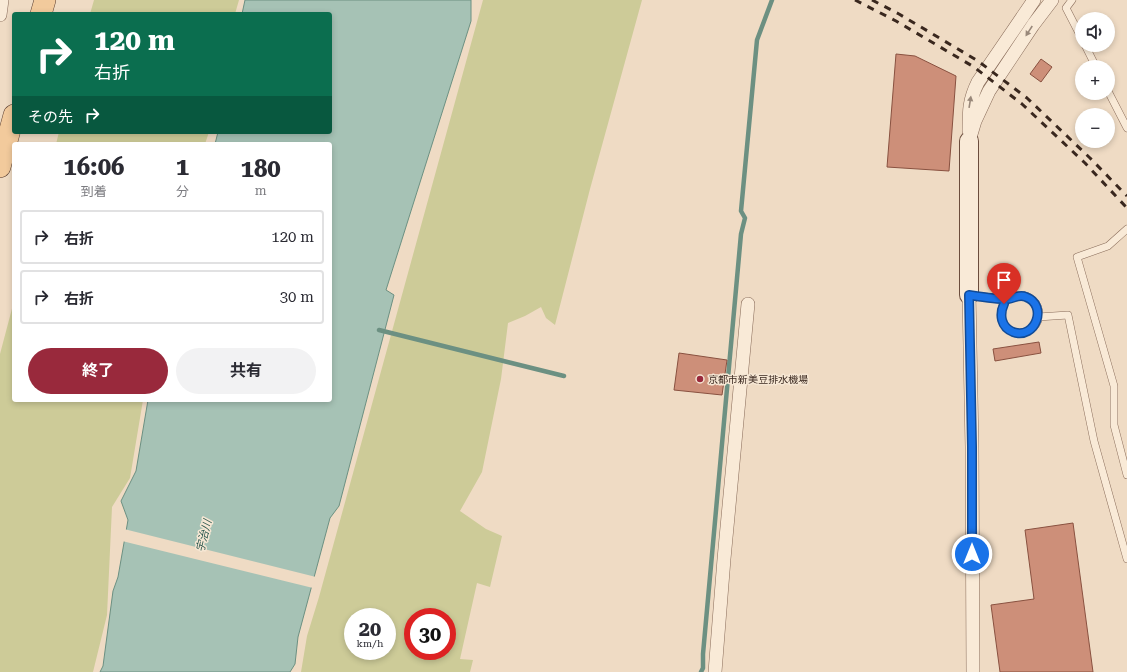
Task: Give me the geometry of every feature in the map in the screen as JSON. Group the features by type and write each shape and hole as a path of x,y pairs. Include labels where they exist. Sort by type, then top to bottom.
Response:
{"main road":[{"path":"42,12 45,0"},
{"path":"0,167 12,122"}],"street":[{"path":"0,15 2,0"},
{"path":"973,672 972,447 969,295 969,111 971,95 978,82 1034,0"},
{"path":"968,141 975,121 989,91 1033,25 1052,0"},
{"path":"715,672 748,304"}],"lane":[{"path":"1072,0 1066,8 1075,25"},
{"path":"1113,100 1127,128"},
{"path":"1127,229 1108,246 1077,257 1114,386 1114,426 1127,475"},
{"path":"969,295 1008,299 1018,296 1029,298 1036,306 1038,317 1036,323 1028,331 1022,333 1010,330 1002,321 1001,316 1004,304 1008,299"},
{"path":"1038,317 1068,315 1094,441 1127,559"}],"shaded area":[{"path":"94,0 239,0 236,12 91,12"},
{"path":"483,0 642,0 590,189 555,325 546,318 541,307 508,323 501,379 482,472 460,511 486,529 502,536 490,587 477,583 460,659 473,660 470,672 301,672 307,636"},
{"path":"58,134 208,134 206,142 56,142"},
{"path":"12,309 12,402 143,402 130,478 112,507 107,615 93,672 0,672 0,354"}],"water":[{"name":"宇治川","path":"245,0 471,0 471,21 386,290 394,295 339,506 330,518 298,637 295,664 290,672 100,672 103,666 113,591 118,577 128,520 121,501 136,471 148,402 332,402 332,142 216,142 218,134 332,134 332,12 242,12"}],"pier":[{"path":"124,529 316,577 313,588 122,541"}],"building":[{"path":"896,54 915,56 956,76 949,171 887,167"},
{"path":"1041,59 1052,67 1041,82 1030,74"},
{"path":"1039,342 1041,353 995,361 993,349"},
{"name":"京都市新美豆排水機場","path":"679,353 727,360 722,395 674,390"},
{"path":"1073,523 1093,672 1000,672 991,605 1034,599 1025,530"}],"waterway":[{"path":"701,672 703,668 703,654 741,234 745,218 741,211 757,40 772,0"},
{"path":"379,330 564,376"}],"railway":[{"path":"855,0 896,21 974,67 1022,104 1085,163 1127,208"},
{"path":"872,0 899,14 978,61 1027,98 1090,158 1127,196"}],"place":[{"name":"京都市新美豆排水機場","path":"700,379"}],"route":[{"path":"972,554 972,447 969,295 1008,299 1018,296 1029,298 1036,306 1038,311 1038,317 1033,328 1022,333 1016,333 1006,327 1001,316 1004,304"}]}
